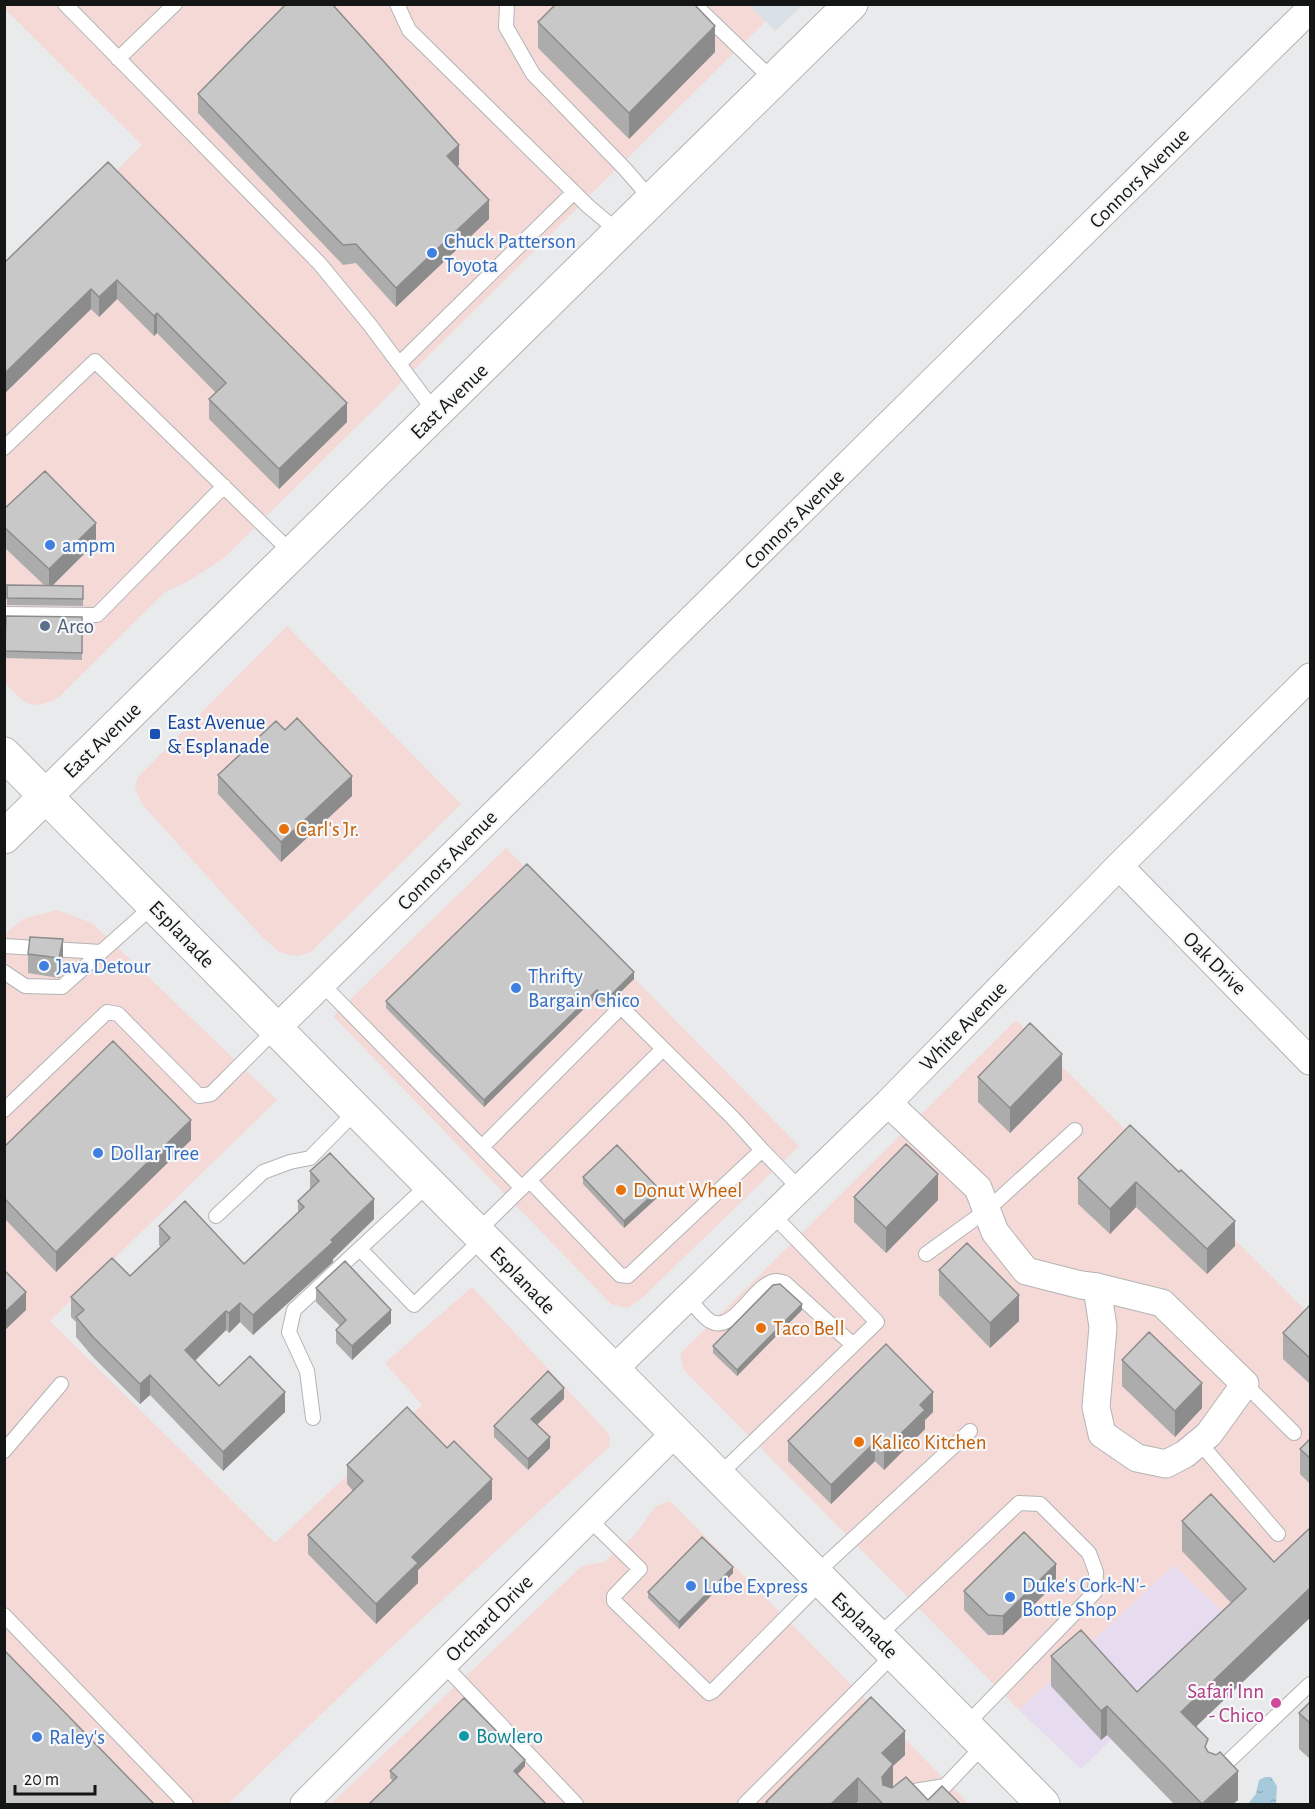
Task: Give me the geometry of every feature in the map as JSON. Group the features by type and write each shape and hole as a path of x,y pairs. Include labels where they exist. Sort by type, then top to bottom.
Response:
{"main road":[{"name":"East Avenue","path":"4,837 851,4"},
{"name":"Esplanade","path":"4,754 1043,1804"}],"street":[{"name":"Connors Avenue","path":"276,1029 1311,9"},
{"name":"White Avenue","path":"613,1370 888,1103 1119,866 1311,677"},
{"name":"Oak Drive","path":"1119,866 1311,1060"},
{"path":"888,1103 978,1188 995,1232 1026,1271 1081,1285 1097,1287 1162,1303 1245,1384 1209,1434 1185,1454 1166,1464 1137,1458 1102,1434 1096,1407 1103,1327 1097,1287"},
{"name":"Orchard Drive","path":"304,1804 675,1433"}],"lane":[{"path":"65,4 320,264 370,325 436,414"},
{"path":"118,59 175,4"},
{"path":"397,4 409,30 574,192 620,233"},
{"path":"507,4 506,27 533,74 625,169 652,201"},
{"path":"694,4 774,81"},
{"path":"399,364 574,192"},
{"path":"4,448 95,361 293,554"},
{"path":"4,614 97,615 224,486"},
{"path":"4,972 25,986 62,987 154,905"},
{"path":"4,946 102,952"},
{"path":"322,984 482,1148 526,1185 620,1275 628,1276 762,1150"},
{"path":"482,1148 621,1007 732,1117 799,1188"},
{"path":"8,1101 107,1012 118,1014 199,1095 211,1094 276,1029"},
{"path":"360,1249 414,1305 526,1185 663,1049"},
{"path":"216,1216 263,1172 290,1162 310,1158 357,1110"},
{"path":"926,1254 987,1210 1075,1130"},
{"path":"313,1418 307,1371 289,1332 294,1310 429,1184"},
{"path":"718,1476 877,1322 772,1214"},
{"path":"687,1297 710,1321 718,1324 727,1323 764,1286 775,1281 785,1283 853,1345"},
{"path":"4,1451 61,1384"},
{"path":"1245,1384 1294,1433"},
{"path":"588,1519 640,1569 614,1596 614,1601 709,1693 818,1577 970,1431"},
{"path":"1199,1442 1278,1534"},
{"path":"745,1804 886,1645 1019,1503 1040,1504 1089,1553 1096,1572 1095,1592 975,1736 945,1786 928,1804"},
{"path":"4,1615 186,1804"},
{"path":"443,1664 576,1804"},
{"path":"1214,1775 1311,1684"},
{"path":"890,1804 902,1793 945,1786"}],"shaded area":[{"path":"749,4 766,21 224,558 187,582 165,592 60,696 52,701 39,705 30,704 22,700 5,683 5,283 142,145 5,9 4,5"},
{"path":"749,5 803,5 775,31"},
{"path":"287,626 461,804 312,951 299,956 278,951 261,936 142,804 135,787 138,777"},
{"path":"506,848 799,1146 640,1300 628,1308 611,1304 333,1016"},
{"path":"57,910 92,923 277,1100 50,1321 275,1543 422,1405 385,1363 472,1287 608,1433 610,1439 610,1446 386,1652 228,1804 5,1804 4,935 23,919"},
{"path":"1016,1020 1310,1315 1310,1546 1233,1622 1174,1566 1019,1710 684,1370 680,1354"},
{"path":"670,1501 969,1804 331,1804 582,1566 604,1562 634,1536 656,1506"},
{"path":"1174,1565 1233,1622 1081,1769 1019,1710"}],"water":[{"path":"1271,1777 1277,1786 1276,1804 1248,1804 1256,1794 1259,1780"}],"building":[{"path":"286,4 332,4 459,145 447,156 489,200 396,288 356,244 343,245 198,94"},
{"path":"556,4 694,4 715,26 629,113 538,22"},
{"path":"108,162 347,403 279,469 209,399 226,383 157,313 154,316 117,280 99,297 91,289 4,374 4,263"},
{"path":"45,471 96,523 49,569 4,527 4,509"},
{"path":"7,585 83,586 83,599 7,598"},
{"path":"6,616 82,617 82,653 5,651"},
{"name":"Carl's Jr.","path":"297,718 352,776 281,842 218,775 276,721 285,730"},
{"name":"Thrifty Bargain Chico","path":"527,864 634,972 606,1000 597,990 484,1100 386,1001"},
{"path":"30,937 63,939 59,958 28,954"},
{"path":"1030,1023 1062,1054 1010,1108 978,1077"},
{"name":"Dollar Tree","path":"113,1041 191,1120 56,1252 4,1198 4,1147"},
{"path":"1130,1125 1235,1221 1207,1249 1136,1182 1110,1209 1078,1178"},
{"path":"906,1144 938,1174 886,1228 854,1197"},
{"name":"Donut Wheel","path":"617,1145 659,1189 624,1221 583,1177"},
{"path":"330,1153 374,1199 331,1240 333,1242 253,1315 240,1303 229,1313 226,1311 185,1350 219,1386 250,1356 285,1392 223,1452 150,1375 140,1384 93,1337 76,1317 84,1310 71,1297 112,1258 130,1276 170,1238 159,1226 185,1201 244,1264 304,1207 298,1201 319,1181 310,1171"},
{"path":"967,1243 1019,1295 990,1323 939,1270"},
{"path":"345,1261 391,1310 352,1346 336,1330 346,1320 316,1288"},
{"path":"4,1270 26,1292 4,1313"},
{"name":"Taco Bell","path":"780,1284 802,1304 737,1370 713,1346 773,1285"},
{"path":"1311,1305 1311,1359 1283,1333"},
{"path":"1149,1332 1202,1383 1175,1411 1122,1360"},
{"name":"Kalico Kitchen","path":"886,1344 933,1392 920,1405 925,1410 884,1450 875,1442 831,1485 788,1441"},
{"path":"548,1371 564,1388 531,1419 550,1437 528,1459 494,1426"},
{"path":"407,1407 447,1448 454,1441 492,1479 412,1557 418,1563 376,1604 308,1535 363,1481 347,1465"},
{"path":"1311,1438 1311,1459 1300,1449"},
{"path":"1211,1494 1274,1562 1311,1527 1311,1587 1181,1712 1208,1739 1205,1747 1208,1752 1216,1755 1220,1752 1238,1771 1202,1804 1107,1706 1101,1711 1051,1656 1081,1630 1137,1692 1246,1589 1182,1521"},
{"path":"1024,1532 1056,1564 1003,1616 988,1615 964,1591"},
{"name":"Lube Express","path":"702,1537 733,1567 679,1622 648,1592"},
{"name":"Raley's","path":"4,1650 154,1804 4,1804"},
{"path":"871,1697 905,1731 882,1753 893,1764 882,1777 883,1785 892,1788 906,1777 928,1800 942,1786 960,1804 883,1804 858,1778 831,1804 769,1804 766,1802"},
{"name":"Bowlero","path":"464,1698 525,1760 514,1771 546,1804 369,1804 397,1777 390,1771"},
{"path":"1311,1701 1311,1724 1299,1713"}],"place":[{"name":"Chuck Patterson Toyota","path":"432,253"},
{"name":"ampm","path":"50,545"},
{"name":"Arco","path":"45,626"},
{"name":"East Avenue & Esplanade","path":"155,734"},
{"name":"Carl's Jr.","path":"284,829"},
{"name":"Java Detour","path":"44,966"},
{"name":"Thrifty Bargain Chico","path":"516,988"},
{"name":"Dollar Tree","path":"98,1153"},
{"name":"Donut Wheel","path":"621,1190"},
{"name":"Taco Bell","path":"761,1328"},
{"name":"Kalico Kitchen","path":"859,1442"},
{"name":"Lube Express","path":"691,1586"},
{"name":"Duke's Cork-N'- Bottle Shop","path":"1010,1597"},
{"name":"Safari Inn - Chico","path":"1276,1703"},
{"name":"Bowlero","path":"464,1736"},
{"name":"Raley's","path":"37,1737"}]}
